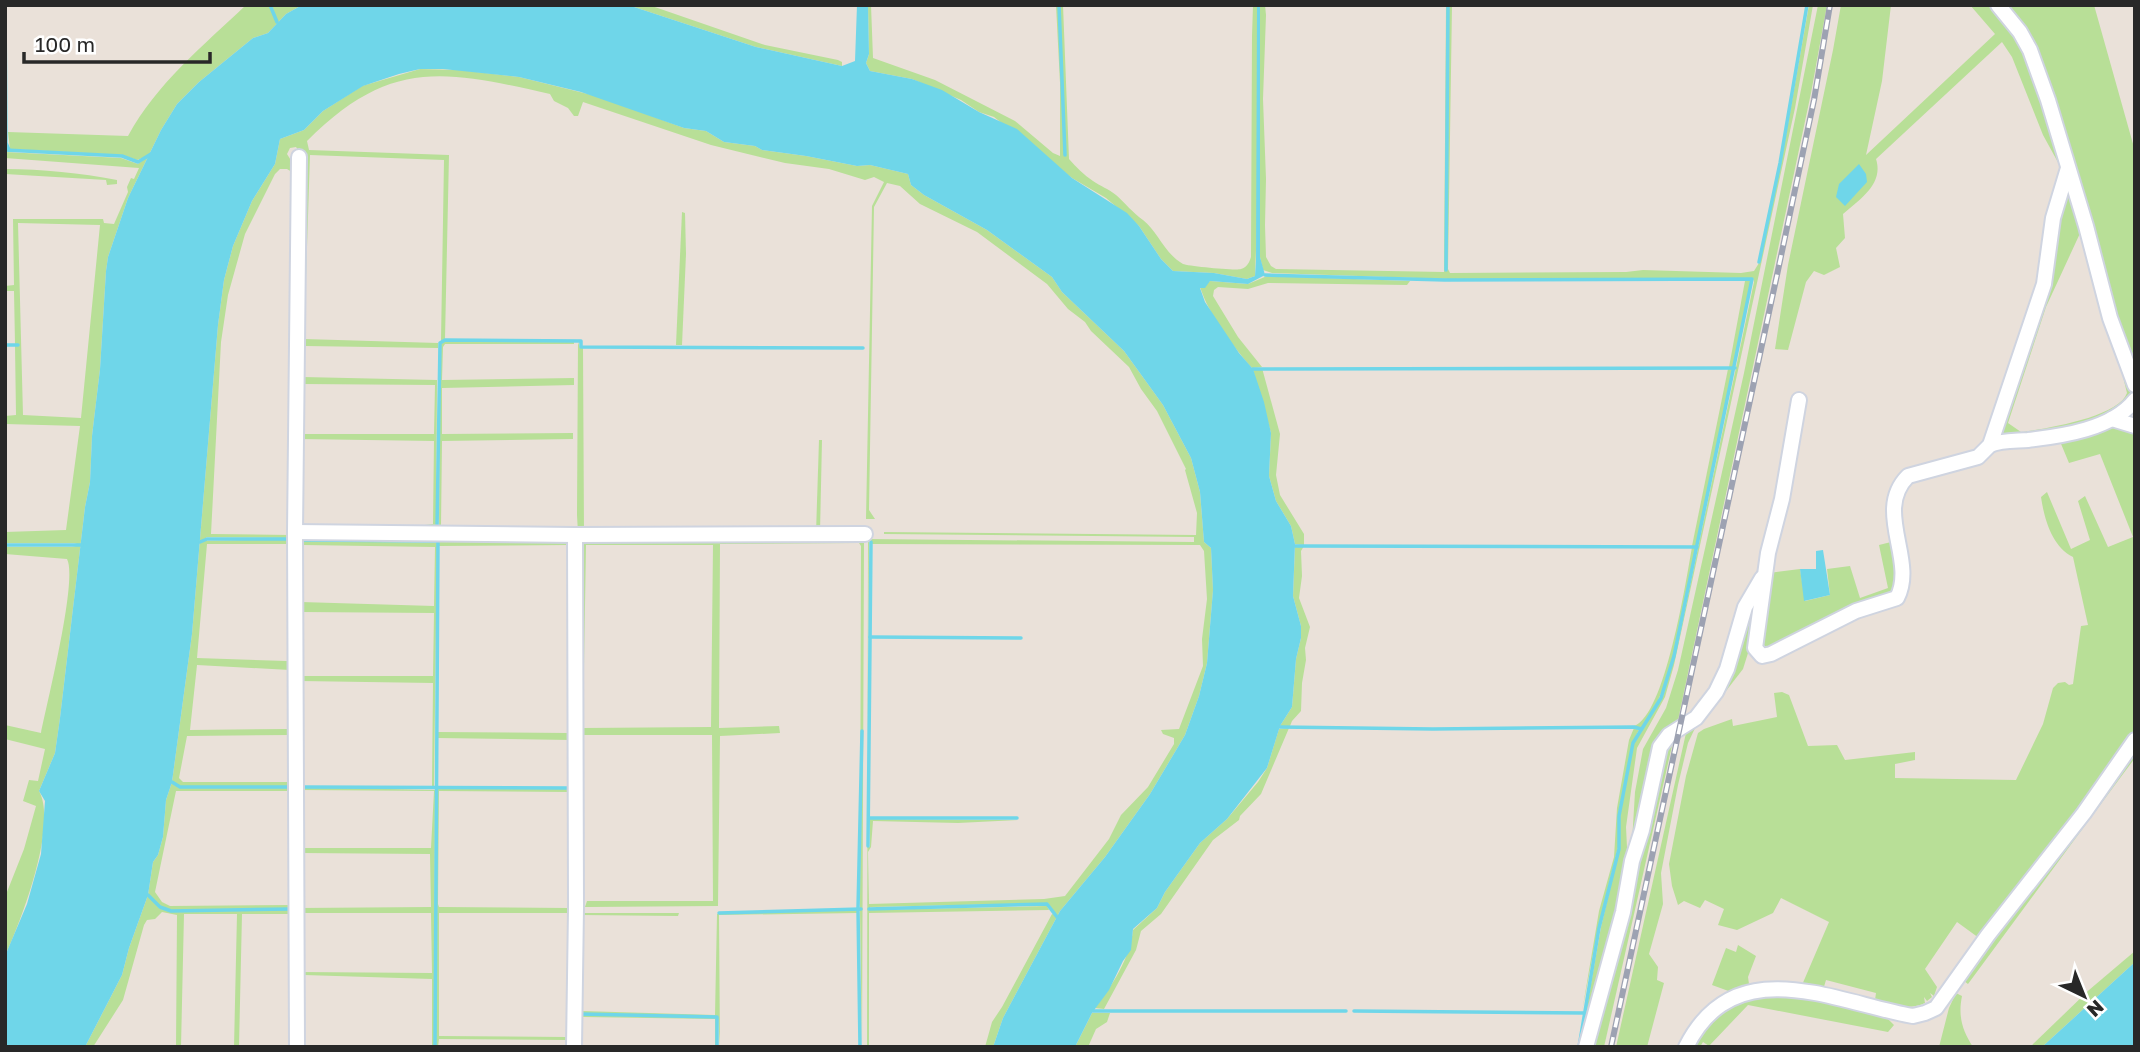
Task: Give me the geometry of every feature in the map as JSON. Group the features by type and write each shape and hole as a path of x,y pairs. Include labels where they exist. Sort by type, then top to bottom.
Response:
{"street":[{"path":"1998,5 2020,32 2030,50 2068,168 2110,318 2130,362 2135,386"},
{"path":"297,1047 295,532 299,157"},
{"path":"1799,400 1782,499 1765,574 1755,648 1762,656 1856,611 1898,598 1902,578 1894,498 1900,484 1908,476 1978,457 1990,445 2044,284 2053,218 2068,168"},
{"path":"1990,445 2064,433 2112,419 2135,400"},
{"path":"2112,419 2135,426"},
{"path":"295,532 865,534"},
{"path":"574,1047 575,535"},
{"path":"1586,1047 1623,912 1632,860 1642,830 1660,747 1669,735 1696,718 1716,692 1727,668 1745,607 1765,574"},
{"path":"1686,1047 1696,1028 1723,1004 1747,992 1772,987 1808,991 1913,1016 1936,1008 1988,935 2084,813 2135,740"}],"green space":[{"path":"246,5 268,5 277,21 272,5 302,5 286,14 268,33 253,38 199,82 177,104 161,130 128,198 108,257 90,482 60,718 55,753 39,791 44,806 41,849 28,897 5,956 5,897 24,849 36,806 23,801 29,780 38,781 45,749 5,739 5,725 41,733 65,615 69,571 67,559 5,554 5,547 80,545 5,543 5,532 66,530 80,426 5,424 5,416 16,415 15,346 18,345 15,344 14,291 5,291 5,286 14,285 13,219 103,219 104,223 114,224 131,178 134,179 139,168 5,158 5,152 121,158 138,164 148,156 137,160 123,155 10,149 8,132 128,136 167,82","holes":["18,223 100,225 81,418 23,415"]},
{"path":"628,5 649,5 765,45 838,60 842,62 842,66 756,47"},
{"path":"868,5 871,5 873,58 935,80 1015,121 1060,156 1056,5 1059,5 1065,156 1060,5 1063,5 1069,159 1090,179 1116,195 1148,225 1171,255 1183,264 1241,269 1249,263 1251,257 1252,36 1253,5 1257,5 1255,276 1247,279 1214,273 1173,271 1161,259 1139,226 1106,198 1072,178 994,117 912,79 870,71 866,63 869,54"},
{"path":"1260,5 1265,5 1266,15 1263,99 1266,257 1276,269 1444,272 1447,5 1447,270 1449,5 1452,5 1450,273 1643,270 1741,273 1754,271 1759,263 1781,163 1809,5 1813,5 1795,108 1674,665 1665,697 1637,748 1626,827 1628,868 1580,1047 1601,927 1619,851 1620,816 1634,743 1663,696 1678,643 1753,278 1446,279 1272,273 1263,270 1260,257"},
{"path":"1818,5 1827,5 1811,93 1677,725 1668,730 1632,842 1635,792 1643,749 1666,708 1678,670 1744,373"},
{"path":"1841,5 1891,5 1882,81 1866,155 1995,34 1970,5 1990,5 2022,43 2064,165 2042,279 1987,443 1964,458 1983,443 2037,289 2047,220 2060,166 2043,135 2012,57 2002,42 1876,159 1878,168 1874,183 1863,197 1843,214 1845,238 1836,248 1840,267 1824,275 1814,271 1806,282 1788,350 1775,349 1788,265"},
{"path":"2007,5 2094,5 2135,151 2135,363 2128,354 2027,30"},
{"path":"420,69 460,70 519,77 600,97 684,128 706,131 724,142 857,166 870,165 908,174 911,185 924,195 987,230 1052,277 1062,292 1124,351 1163,405 1191,458 1200,492 1204,542 1211,548 1213,590 1207,663 1199,696 1185,735 1150,794 1105,857 1060,911 1003,1018 993,1047 985,1047 992,1022 1052,914 1056,915 1048,903 870,907 870,910 1047,906 1049,910 869,913 867,1047 867,846 870,846 870,819 1018,820 958,823 873,821 871,847 868,852 869,904 1044,899 1065,896 1109,839 1121,815 1148,787 1174,744 1174,738 1163,734 1161,730 1179,729 1203,666 1202,639 1207,599 1204,551 1200,545 872,544 869,541 868,760 868,539 1194,542 1194,537 884,534 1196,535 1197,513 1186,469 1157,411 1129,367 1085,322 1068,309 1047,284 977,232 920,204 900,186 887,183 874,207 869,510 875,519 866,519 872,206 884,182 874,177 865,180 829,169 785,163 711,145 583,102 578,116 574,116 568,108 554,101 550,94 448,76 420,77 392,83 365,95 337,114 307,141 309,150 449,155 445,339 441,341 444,160 310,155 304,339 438,343 438,348 305,346 303,377 437,380 436,531 322,529 424,528 425,525 433,524 434,441 299,439 302,155 296,147 290,148 287,154 297,170 293,474 290,474 295,174 287,169 280,169 275,174 245,234 228,295 221,342 211,534 290,535 289,478 294,482 294,697 290,696 290,670 197,665 190,730 290,729 291,705 294,705 294,758 291,757 290,735 187,736 179,778 183,782 290,782 290,763 294,761 294,809 291,809 291,791 176,791 155,892 162,902 170,906 293,905 294,816 294,909 294,1047 289,1047 292,1018 293,914 242,914 239,1047 234,1047 237,914 184,914 181,1047 176,1047 177,915 162,912 155,919 147,920 144,925 123,1000 93,1047 85,1047 122,975 148,895 153,862 163,837 166,800 172,782 192,634 218,325 224,280 233,246 252,201 275,164 280,139 304,130 323,111 362,86","holes":["302,384 435,385 434,434 302,434","207,537 292,539 202,541","207,544 289,544 287,661 197,658","174,784 180,786 291,787 180,788","149,896 164,909 171,910 294,909 171,912 159,908"]},
{"path":"5,169 75,173 117,180 117,184 107,185 106,180 5,174"},
{"path":"2067,183 2082,229 2046,307 2008,423 2021,432 2047,428 2096,415 2121,401 2127,393 2115,344 2132,389 2132,396 2113,415 2074,428 1998,440"},
{"path":"682,212 685,213 686,254 682,345 676,345"},
{"path":"1267,276 1410,281 1407,285 1268,283 1248,289 1218,287 1213,296 1238,337 1262,367 1252,368 1216,320 1200,287 1210,281 1248,284"},
{"path":"1745,281 1751,281 1751,284 1734,367 1729,367"},
{"path":"445,341 574,342 445,344 443,347 442,380 574,378 574,385 442,388 442,434 573,433 573,439 442,441 441,526 567,528 566,534 439,531 440,344"},
{"path":"578,342 580,348 583,348 584,533 578,533 577,515"},
{"path":"1262,368 1280,434 1276,475 1280,495 1304,534 1304,545 1295,544 1291,526 1276,501 1269,476 1271,433 1253,370"},
{"path":"1728,369 1734,369 1696,546 1692,546"},
{"path":"2112,424 2135,431 2135,731 2117,760 1979,938 1957,922 1925,969 1937,987 1934,996 1930,993 1932,997 1927,1001 1924,997 1925,1003 1906,1007 1875,1000 1876,993 1826,980 1823,990 1802,985 1829,922 1781,898 1773,913 1737,930 1718,925 1724,909 1705,900 1700,908 1684,901 1678,905 1669,864 1686,776 1698,733 1732,719 1733,726 1777,717 1774,693 1789,695 1808,746 1837,745 1845,760 1915,752 1915,760 1895,764 1895,778 2016,780 2043,724 2053,688 2058,683 2073,684 2081,626 2088,625 2073,557 2054,539 2044,514 2041,497 2047,492 2071,549 2090,540 2078,501 2085,496 2108,547 2133,537 2100,454 2069,463 2059,439"},
{"path":"819,440 822,440 820,532 816,533"},
{"path":"306,534 567,538 572,543 573,869 570,867 569,792 439,791 438,904 439,907 568,908 573,876 572,953 568,954 567,913 439,913 439,1036 566,1037 567,962 572,961 572,1047 566,1047 566,1040 439,1039 438,1047 435,1047 436,789 572,788 570,740 437,738 437,732 569,733 569,545 439,546 438,540 302,538"},
{"path":"861,539 864,542 862,1047 861,546 859,543 720,544 719,728 779,726 780,733 720,736 718,906 585,907 587,901 713,901 712,735 583,735 582,902 579,541","holes":["586,545 713,545 711,727 583,728"]},
{"path":"301,541 437,543 434,787 433,683 300,681 301,787 435,790 434,1047 432,979 304,975 302,1006 298,1009 299,972 432,973 431,913 304,913 303,964 299,964 299,908 431,907 430,854 301,853 299,903 297,801 300,848 431,848 434,791 300,790 297,796 298,648 300,676 433,676 434,613 301,612 298,640 299,558 301,602 434,606 435,547 303,545 298,550"},
{"path":"1891,542 1897,575 1896,591 1767,648 1760,643 1769,573 1800,569 1805,601 1830,595 1827,569 1850,566 1860,598 1888,588 1879,545"},
{"path":"1295,546 1304,546 1301,551 1299,598 1310,627 1305,648 1301,711 1290,726 1280,726 1292,707 1296,659 1301,638 1301,626 1293,596"},
{"path":"1692,547 1696,547 1671,667 1653,710 1641,728 1634,726 1645,717 1664,674 1679,616"},
{"path":"1759,589 1743,669 1712,709 1711,705"},
{"path":"1696,726 1688,743 1678,785 1661,873 1663,904 1649,954 1658,967 1657,980 1664,983 1647,1047 1616,1047 1686,733"},
{"path":"1289,728 1261,794 1239,820 1213,840 1161,914 1141,931 1136,950 1104,1009 1095,1008 1119,971 1133,930 1157,908 1165,892 1200,843 1227,819 1258,782 1267,768 1279,729"},
{"path":"1634,728 1639,730 1632,743 1618,815 1618,847 1598,928 1582,1012 1599,911 1614,857 1617,808 1629,740"},
{"path":"1674,737 1604,1047 1589,1047 1661,754"},
{"path":"2135,747 2135,758 1968,984 1964,981 1965,976"},
{"path":"858,910 858,913 719,915 720,1047 718,1016 581,1013 717,1018 717,1047 715,1019 583,1017 583,1047 577,1047 578,913 679,913 678,916 581,915 582,1011 715,1015 717,914"},
{"path":"1738,945 1756,956 1748,977 1749,984 1734,993 1712,985 1726,948 1736,952"},
{"path":"2135,951 2135,962 2042,1047 2030,1047 2089,990"},
{"path":"1777,992 1884,1015 1894,1025 1888,1032 1748,1005 1709,1046 1703,1042 1700,1047 1691,1047 1709,1024 1727,1009"},
{"path":"1956,993 1962,996 1962,1023 1973,1047 1939,1047 1949,1008"},
{"path":"1092,1013 1110,1013 1107,1022 1096,1029 1088,1047 1075,1047"}],"water":[{"path":"302,5 628,5 756,47 842,66 855,61 857,5 868,5 869,54 866,63 870,71 912,79 942,90 979,112 1017,129 1072,178 1127,213 1173,271 1214,273 1247,279 1255,276 1256,261 1257,5 1260,5 1260,257 1265,275 1248,284 1210,281 1205,288 1200,288 1205,302 1253,369 1271,433 1269,476 1276,501 1291,526 1295,544 1293,596 1301,626 1301,638 1296,659 1292,707 1280,726 1267,768 1227,819 1200,843 1165,892 1157,908 1133,929 1131,950 1109,990 1092,1013 1075,1047 993,1047 1003,1018 1060,911 1105,857 1150,794 1185,735 1199,696 1207,663 1213,590 1211,548 1204,542 1200,492 1191,458 1163,405 1124,351 1062,292 1052,277 987,230 924,195 911,185 908,174 870,165 857,166 724,142 706,131 684,128 581,92 519,77 420,69 363,86 323,111 304,130 280,139 275,164 252,201 233,246 224,280 192,634 172,782 166,800 163,837 153,862 148,895 122,975 85,1047 5,1047 5,956 27,904 41,854 45,801 39,791 55,753 60,718 90,482 108,257 128,198 161,130 177,104 199,82 253,38 268,33 286,14"},
{"path":"1859,164 1866,174 1867,182 1845,206 1836,197 1839,184"},
{"path":"1823,550 1830,595 1804,601 1800,569 1816,569 1816,551"},
{"path":"2135,962 2135,1047 2042,1047"}],"waterway":[{"path":"270,5 277,22"},
{"path":"1059,5 1065,155"},
{"path":"1446,270 1448,5"},
{"path":"1759,262 1780,163 1807,5"},
{"path":"5,7 6,143 9,150"},
{"path":"5,150 122,156 138,162 151,154"},
{"path":"1265,275 1445,280 1752,279 1674,656 1661,698 1633,743 1619,816 1619,849 1599,928 1579,1047"},
{"path":"437,530 440,343 445,340 581,341 581,347 863,348"},
{"path":"5,345 18,345"},
{"path":"1253,369 1735,368"},
{"path":"200,542 207,539 290,539"},
{"path":"303,540 438,541 435,1047"},
{"path":"868,846 871,542"},
{"path":"5,545 82,545"},
{"path":"1295,546 1697,547"},
{"path":"870,637 1021,638"},
{"path":"1280,727 1641,729"},
{"path":"860,1047 858,909 862,731"},
{"path":"172,782 180,787 291,787"},
{"path":"301,787 572,788"},
{"path":"869,818 1017,818"},
{"path":"148,895 160,907 171,911 291,909"},
{"path":"869,909 1047,904 1057,917"},
{"path":"719,913 861,909"},
{"path":"1093,1011 1346,1011"},
{"path":"1354,1011 1584,1013"},
{"path":"580,1014 717,1017 717,1047"}],"railway":[{"path":"1611,1047 1814,100 1830,5"}]}
